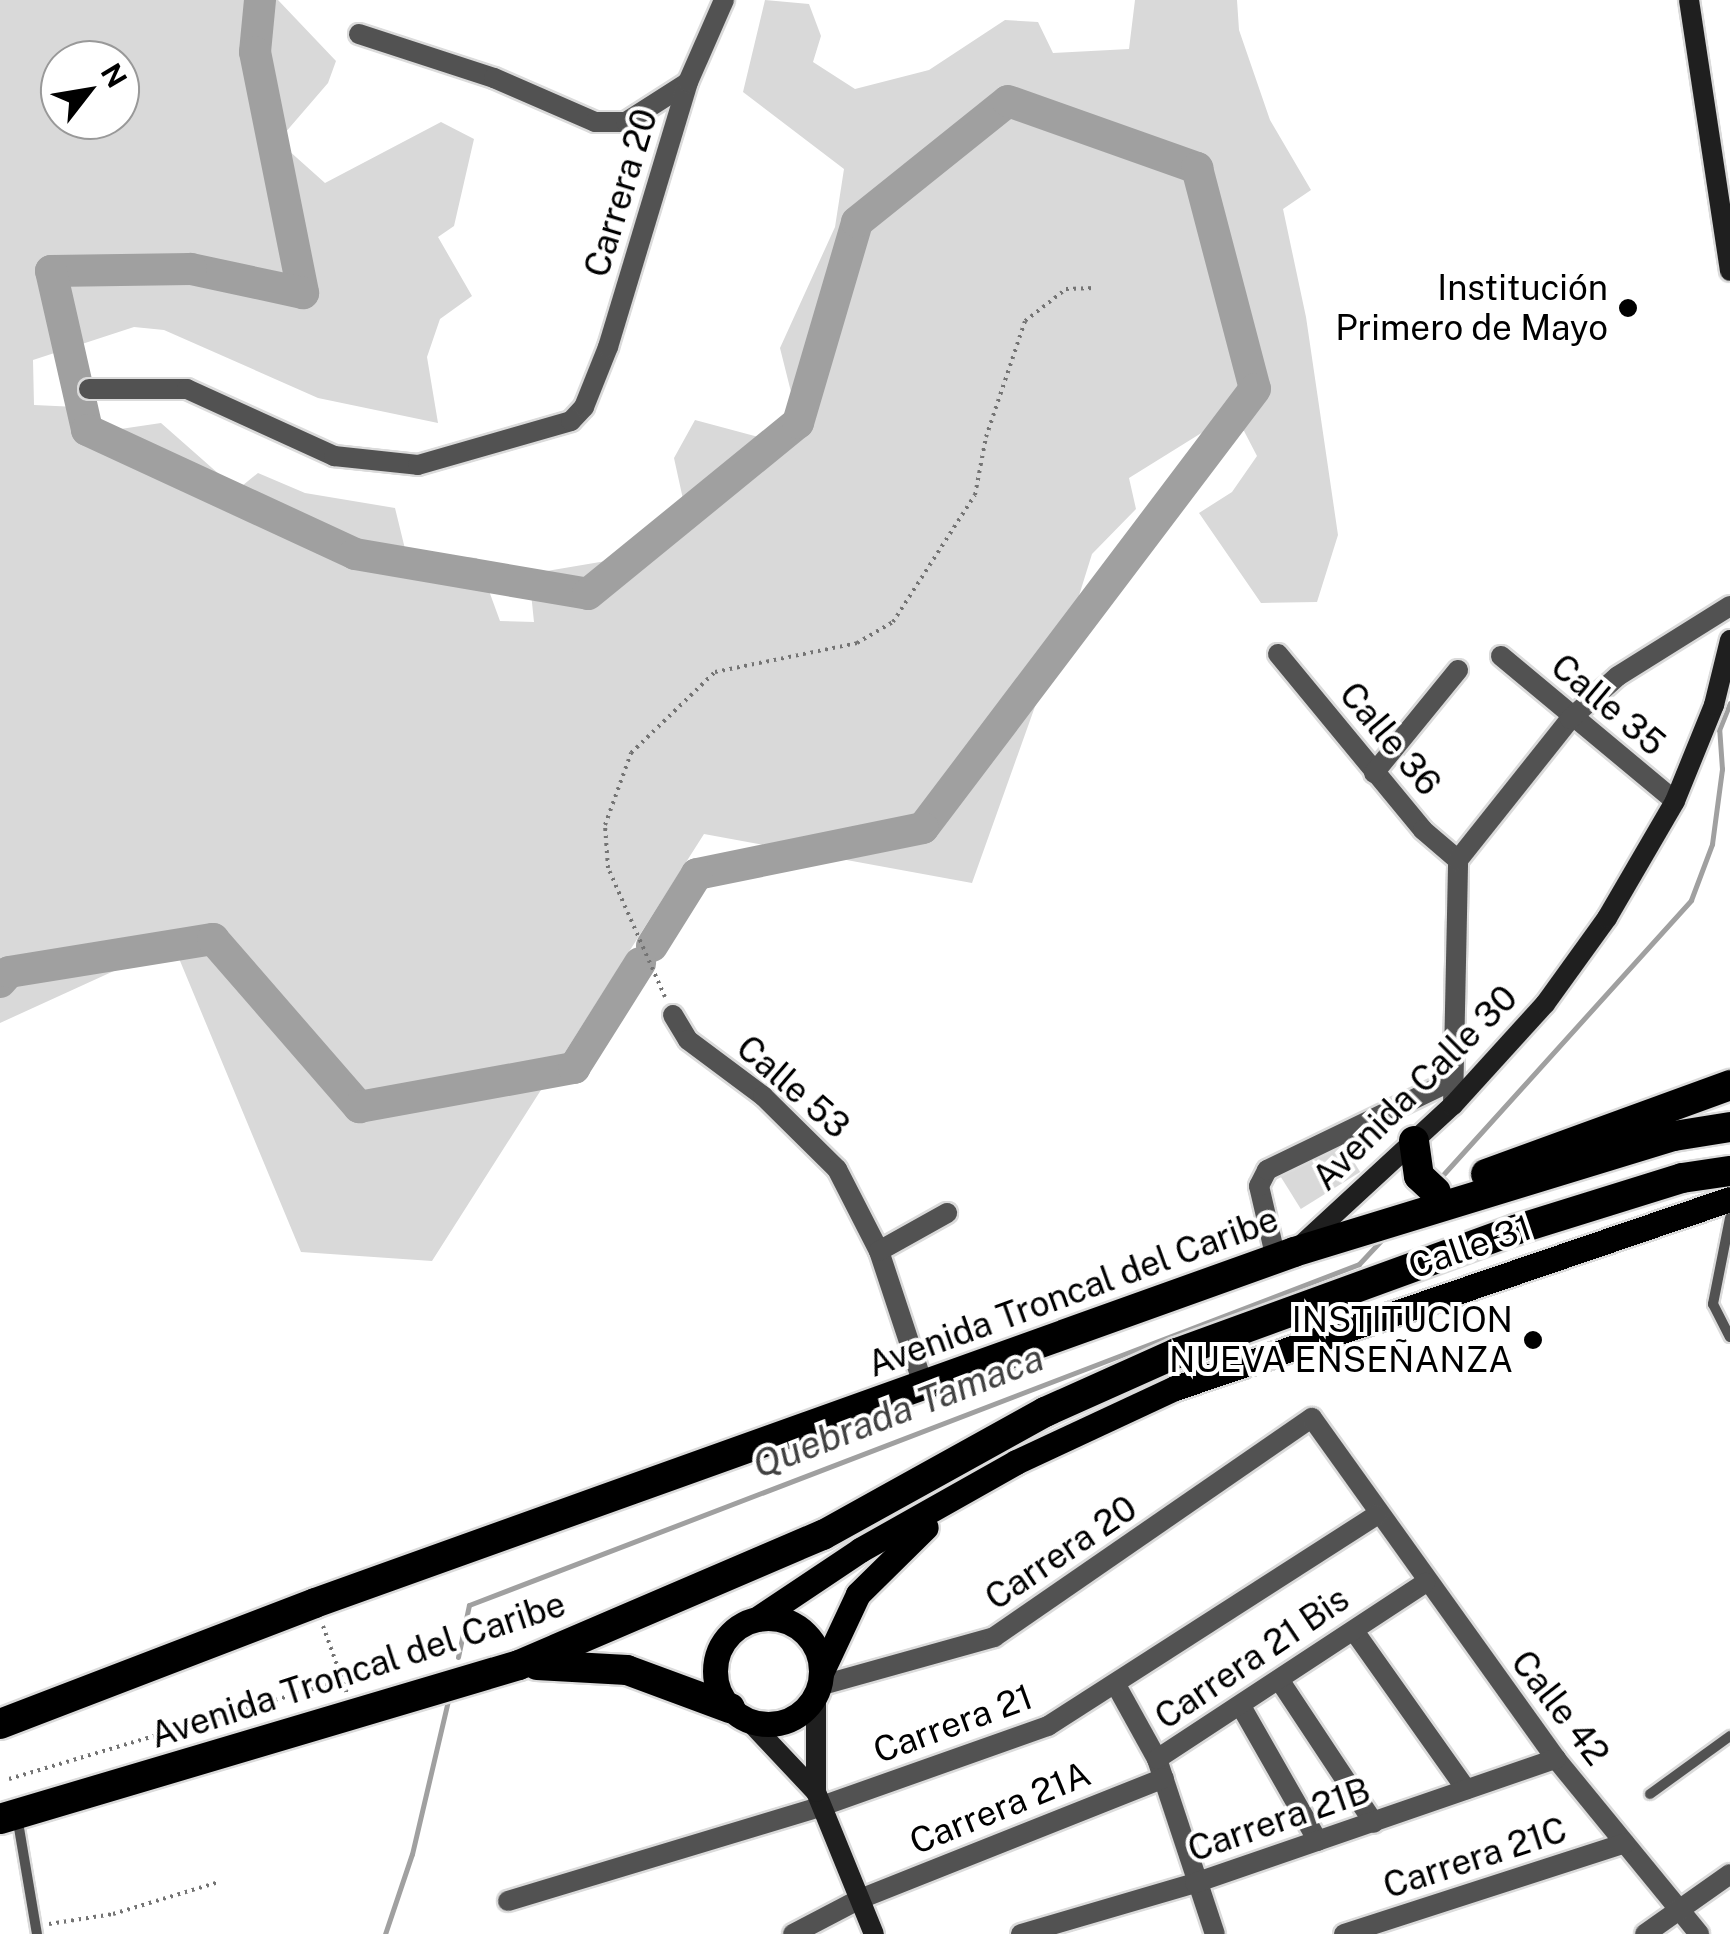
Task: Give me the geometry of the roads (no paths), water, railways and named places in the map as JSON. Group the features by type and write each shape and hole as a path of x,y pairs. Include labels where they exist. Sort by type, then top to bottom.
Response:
{"highway":[{"path":"1284,1256 1436,1192 1728,1085"},
{"name":"Avenida Troncal del Caribe","path":"0,1724 315,1603 1284,1256 1674,1136 1730,1127"},
{"path":"1414,1141 1419,1176 1436,1192"},
{"name":"Avenida Troncal del Caribe","path":"8,1817 519,1665 824,1535 1045,1412 1177,1352 1515,1230 1682,1178 1730,1171"},
{"path":"519,1665 628,1670 739,1714"}],"main road":[{"path":"1689,0 1725,205 1730,272"},
{"name":"Avenida Calle 30","path":"1284,1256 1453,1105 1545,1004 1607,918 1675,802 1714,704 1730,640"},
{"name":"Calle 31","path":"964,1495 1016,1462 1175,1388 1730,1200"},
{"path":"874,1934 819,1799 739,1714 716,1683 717,1655 732,1632 860,1550 964,1495"},
{"path":"739,1714 780,1723 819,1684 858,1594 964,1495"},
{"path":"757,1619 802,1630 819,1684 819,1799"}],"street":[{"name":"Carrera 20","path":"89,389 186,389 334,456 418,465 571,421 584,406 688,82 724,0"},
{"path":"359,34 494,78 595,122 626,122 688,82"},
{"path":"1453,1105 1458,860 1570,719 1618,676 1730,606"},
{"name":"Calle 36","path":"1278,654 1374,772 1458,860"},
{"name":"Calle 35","path":"1501,656 1570,719 1675,802"},
{"path":"1374,772 1458,670"},
{"name":"Calle 53","path":"673,1016 688,1040 763,1096 837,1169 879,1251 923,1384"},
{"path":"1284,1256 1262,1210 1259,1186 1267,1170 1453,1080"},
{"path":"879,1251 947,1213"},
{"name":"Carrera 20","path":"819,1684 994,1638 1312,1418"},
{"name":"Calle 42","path":"1312,1418 1424,1583 1556,1759 1699,1934"},
{"name":"Carrera 21","path":"508,1901 1048,1726 1377,1514"},
{"name":"Carrera 21 Bis","path":"1160,1769 1424,1583"},
{"path":"1354,1632 1466,1789"},
{"path":"1280,1681 1374,1823"},
{"path":"1116,1685 1160,1769 1215,1934"},
{"path":"1242,1708 1318,1841"},
{"name":"Carrera 21B","path":"1021,1934 1195,1883 1556,1759"},
{"name":"Carrera 21A","path":"793,1934 860,1899 1160,1769"},
{"name":"Carrera 21C","path":"1344,1934 1626,1843"},
{"path":"1645,1934 1730,1874"}],"lane":[{"path":"1730,1218 1713,1304 1730,1337"},
{"path":"1650,1794 1730,1736"},
{"path":"8,1817 36,1931"}],"waterway":[{"path":"260,0 255,52 303,293 191,269 51,271 87,430 355,554 588,594 798,423 857,222 1008,101 1197,168 1255,389 923,828 697,874 652,946"},
{"name":"Quebrada Tamaca","path":"1441,1177 1691,900 1712,844 1722,769 1719,730 1730,703"},
{"path":"0,982 9,972 213,939 359,1107 574,1068 640,963"},
{"name":"Quebrada Tamaca","path":"458,1657 469,1605 1359,1264 1384,1237"},
{"name":"Quebrada Tamaca","path":"385,1934 412,1854 449,1696"}],"place":[{"name":"Institución Primero de Mayo","path":"1628,308"},
{"name":"INSTITUCION NUEVA ENSEÑANZA","path":"1533,1340"}]}
